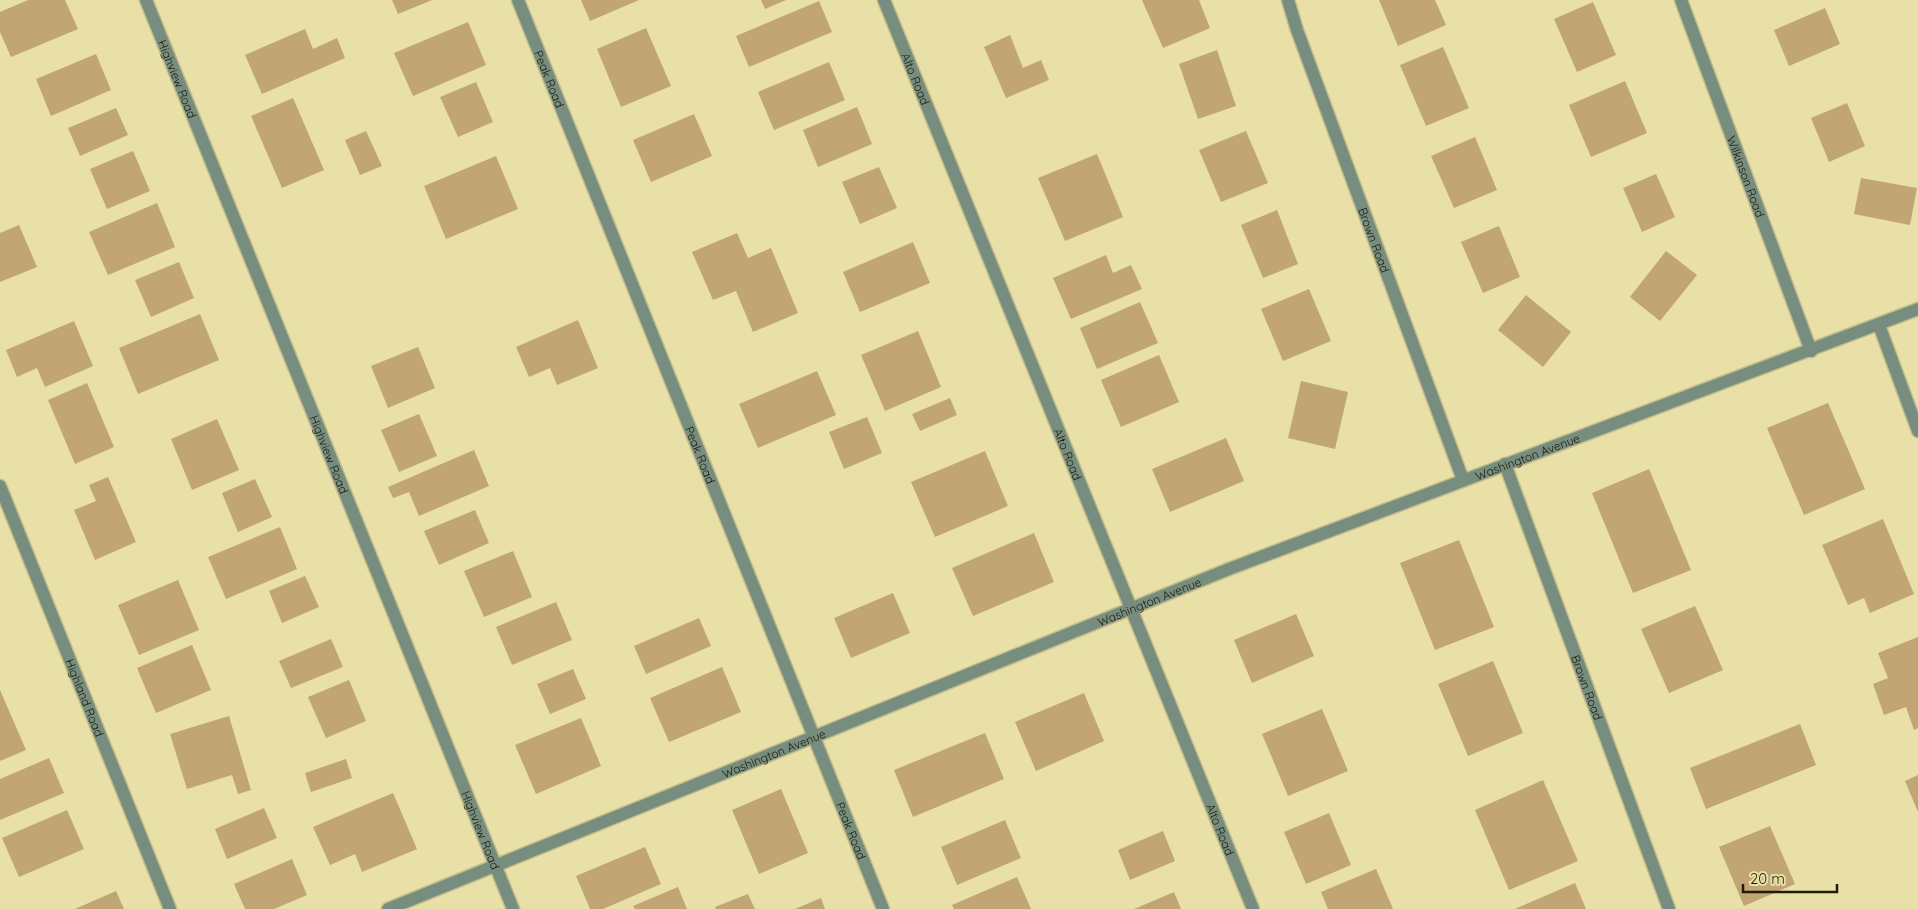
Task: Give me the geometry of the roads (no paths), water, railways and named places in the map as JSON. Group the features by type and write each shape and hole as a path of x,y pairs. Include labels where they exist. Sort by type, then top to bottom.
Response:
{"street":[{"name":"Highview Road","path":"146,0 514,909"},
{"name":"Peak Road","path":"518,0 883,909"},
{"name":"Alto Road","path":"884,0 1253,909"},
{"name":"Brown Road","path":"1288,0 1297,30 1463,480"},
{"name":"Wilkinson Road","path":"1681,0 1811,351"},
{"name":"Washington Avenue","path":"388,909 1130,609 1505,464 1811,351 1918,309"},
{"path":"1879,325 1918,431"},
{"name":"Brown Road","path":"1505,464 1669,909"},
{"name":"Highland Road","path":"0,486 170,909"}]}
